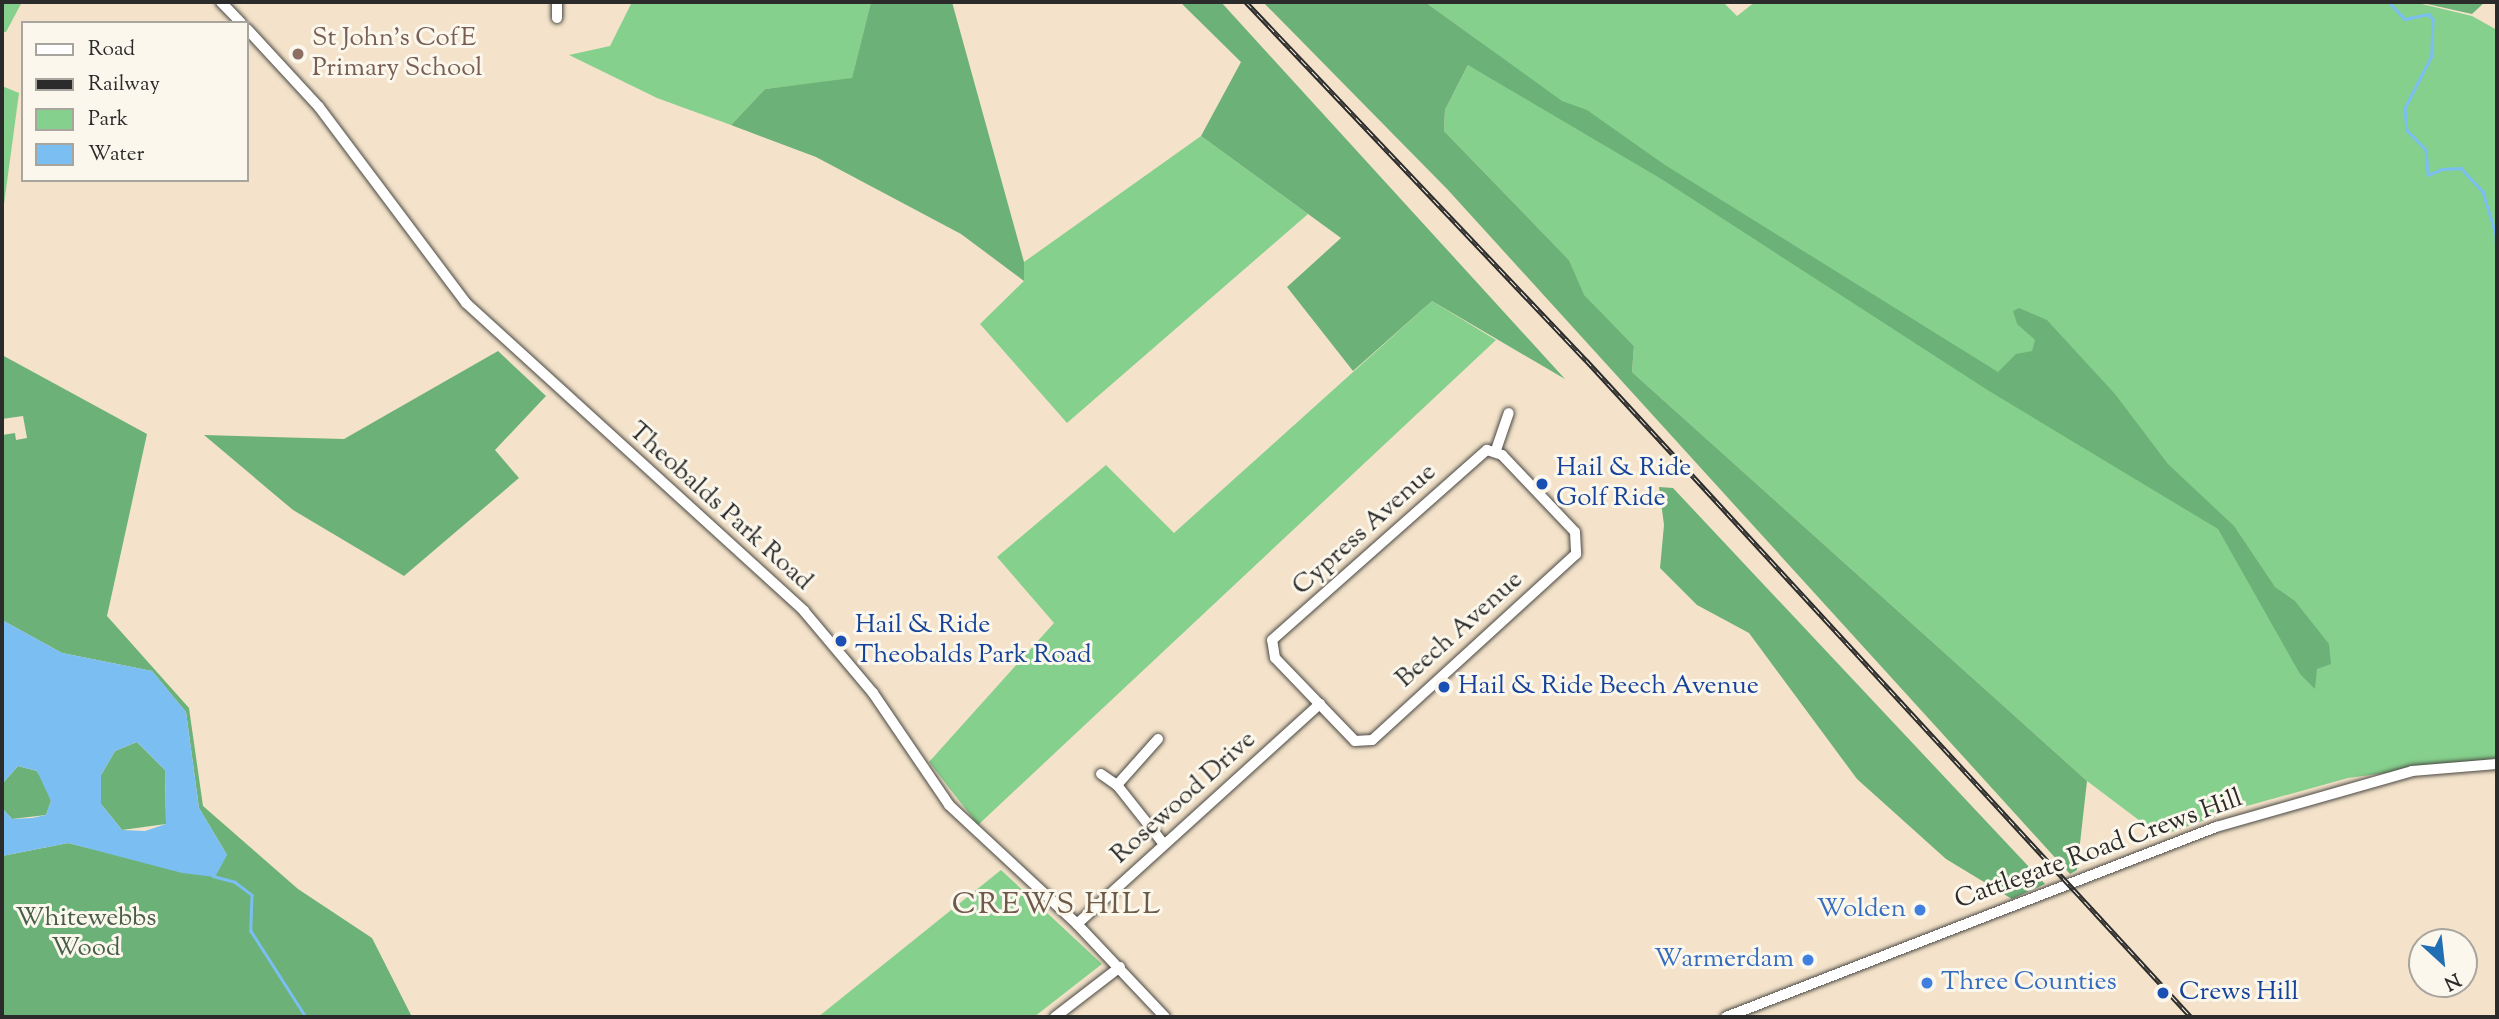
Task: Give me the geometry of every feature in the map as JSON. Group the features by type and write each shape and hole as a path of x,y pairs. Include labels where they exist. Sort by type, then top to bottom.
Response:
{"street":[{"path":"221,2 239,21"},
{"path":"557,2 557,18"},
{"name":"Theobalds Park Road","path":"248,30 319,107 466,303 804,611 873,693 949,805 1077,924 1164,1017"},
{"path":"1496,450 1509,413"},
{"name":"Cypress Avenue","path":"1320,704 1271,651 1272,640 1487,450 1496,450"},
{"name":"Beech Avenue","path":"1320,704 1362,743 1372,740 1576,554 1578,541 1575,532 1496,450"},
{"name":"Rosewood Drive","path":"1077,924 1163,843 1320,704"},
{"path":"1117,785 1158,739"},
{"name":"Cattlegate Road Crews Hill","path":"1726,1017 2216,827 2412,771 2497,764"},
{"path":"1101,774 1117,785 1163,843"},
{"path":"1055,1017 1120,967"}],"green space":[{"path":"2,2 22,2 6,32 2,32"},
{"path":"632,2 871,2 852,79 765,89 731,125 657,98 569,55 610,46"},
{"path":"871,2 952,2 1024,262 1024,281 961,234 816,157 731,125 765,89 852,78"},
{"path":"1180,2 1221,2 1565,379 1432,301 1353,371 1287,287 1341,238 1201,136 1241,62"},
{"path":"1263,2 1425,2 1562,101 1587,110 1665,165 1998,372 2016,354 2032,351 2035,340 2017,324 2013,311 2019,308 2047,320 2115,394 2168,464 2234,526 2275,587 2295,601 2329,644 2331,664 2317,669 2315,689 2300,674 2218,529 1989,391 1663,180 1468,65 1445,110 1444,131 1569,260 1584,295 1634,346 1632,372 2087,781 2077,870 2070,874 1448,190"},
{"path":"1425,2 1723,2 1737,16 1755,2 2414,2 2472,16 2497,30 2497,758 2348,778 2236,809 2160,836 2087,781 1632,372 1634,346 1583,295 1569,260 1444,131 1445,110 1480,42"},
{"path":"2418,2 2485,2 2472,14"},
{"path":"2,86 19,93 2,219"},
{"path":"1201,136 1308,214 1067,423 980,324 1024,281 1024,262"},
{"path":"1432,301 1496,340 978,825 929,762 1054,623 997,557 1106,465 1174,533"},
{"path":"498,351 546,396 495,450 519,478 404,576 293,510 204,435 344,439"},
{"name":"Whitewebbs Wood","path":"2,355 147,434 107,616 189,708 203,806 298,889 372,938 412,1017 2,1017 2,856 68,843 117,855 227,855 199,808 186,712 152,671 62,653 2,620 2,435 15,433 16,440 27,438 23,416 2,419"},
{"path":"1659,487 1673,488 2045,884 2012,899 1946,859 1857,779 1749,633 1697,605 1660,568 1664,525"},
{"path":"137,742 165,770 166,824 122,830 101,804 101,775 115,751"},
{"path":"18,766 37,771 51,801 46,815 12,819 2,808 2,784"},
{"path":"1001,870 1102,964 1034,1017 818,1017"}],"water":[{"path":"2,620 62,653 152,671 186,712 199,808 227,855 215,877 182,873 68,843 2,856 2,808 12,819 32,818 46,815 51,801 37,771 18,766 2,784","holes":["137,742 165,770 166,824 145,831 122,830 101,804 101,775 115,751"]}],"waterway":[{"path":"2389,2 2405,19 2428,14 2433,19 2432,56 2405,108 2407,130 2426,150 2428,175 2442,169 2461,168 2483,192 2496,234 2497,269"},
{"path":"2497,294 2497,380"},
{"path":"213,876 235,882 252,895 251,931 306,1017"}],"railway":[{"path":"1246,2 1586,360 2191,1017"}],"place":[{"name":"St John's CofE Primary School","path":"298,54"},
{"name":"Hail & Ride Golf Ride","path":"1542,484"},
{"name":"Hail & Ride Theobalds Park Road","path":"841,641"},
{"name":"Hail & Ride Beech Avenue","path":"1444,687"},
{"name":"Wolden","path":"1920,910"},
{"name":"Warmerdam","path":"1808,960"},
{"name":"Three Counties","path":"1927,983"},
{"name":"Crews Hill","path":"2163,993"}],"district":[{"name":"CREWS HILL","path":"1057,906"}]}
